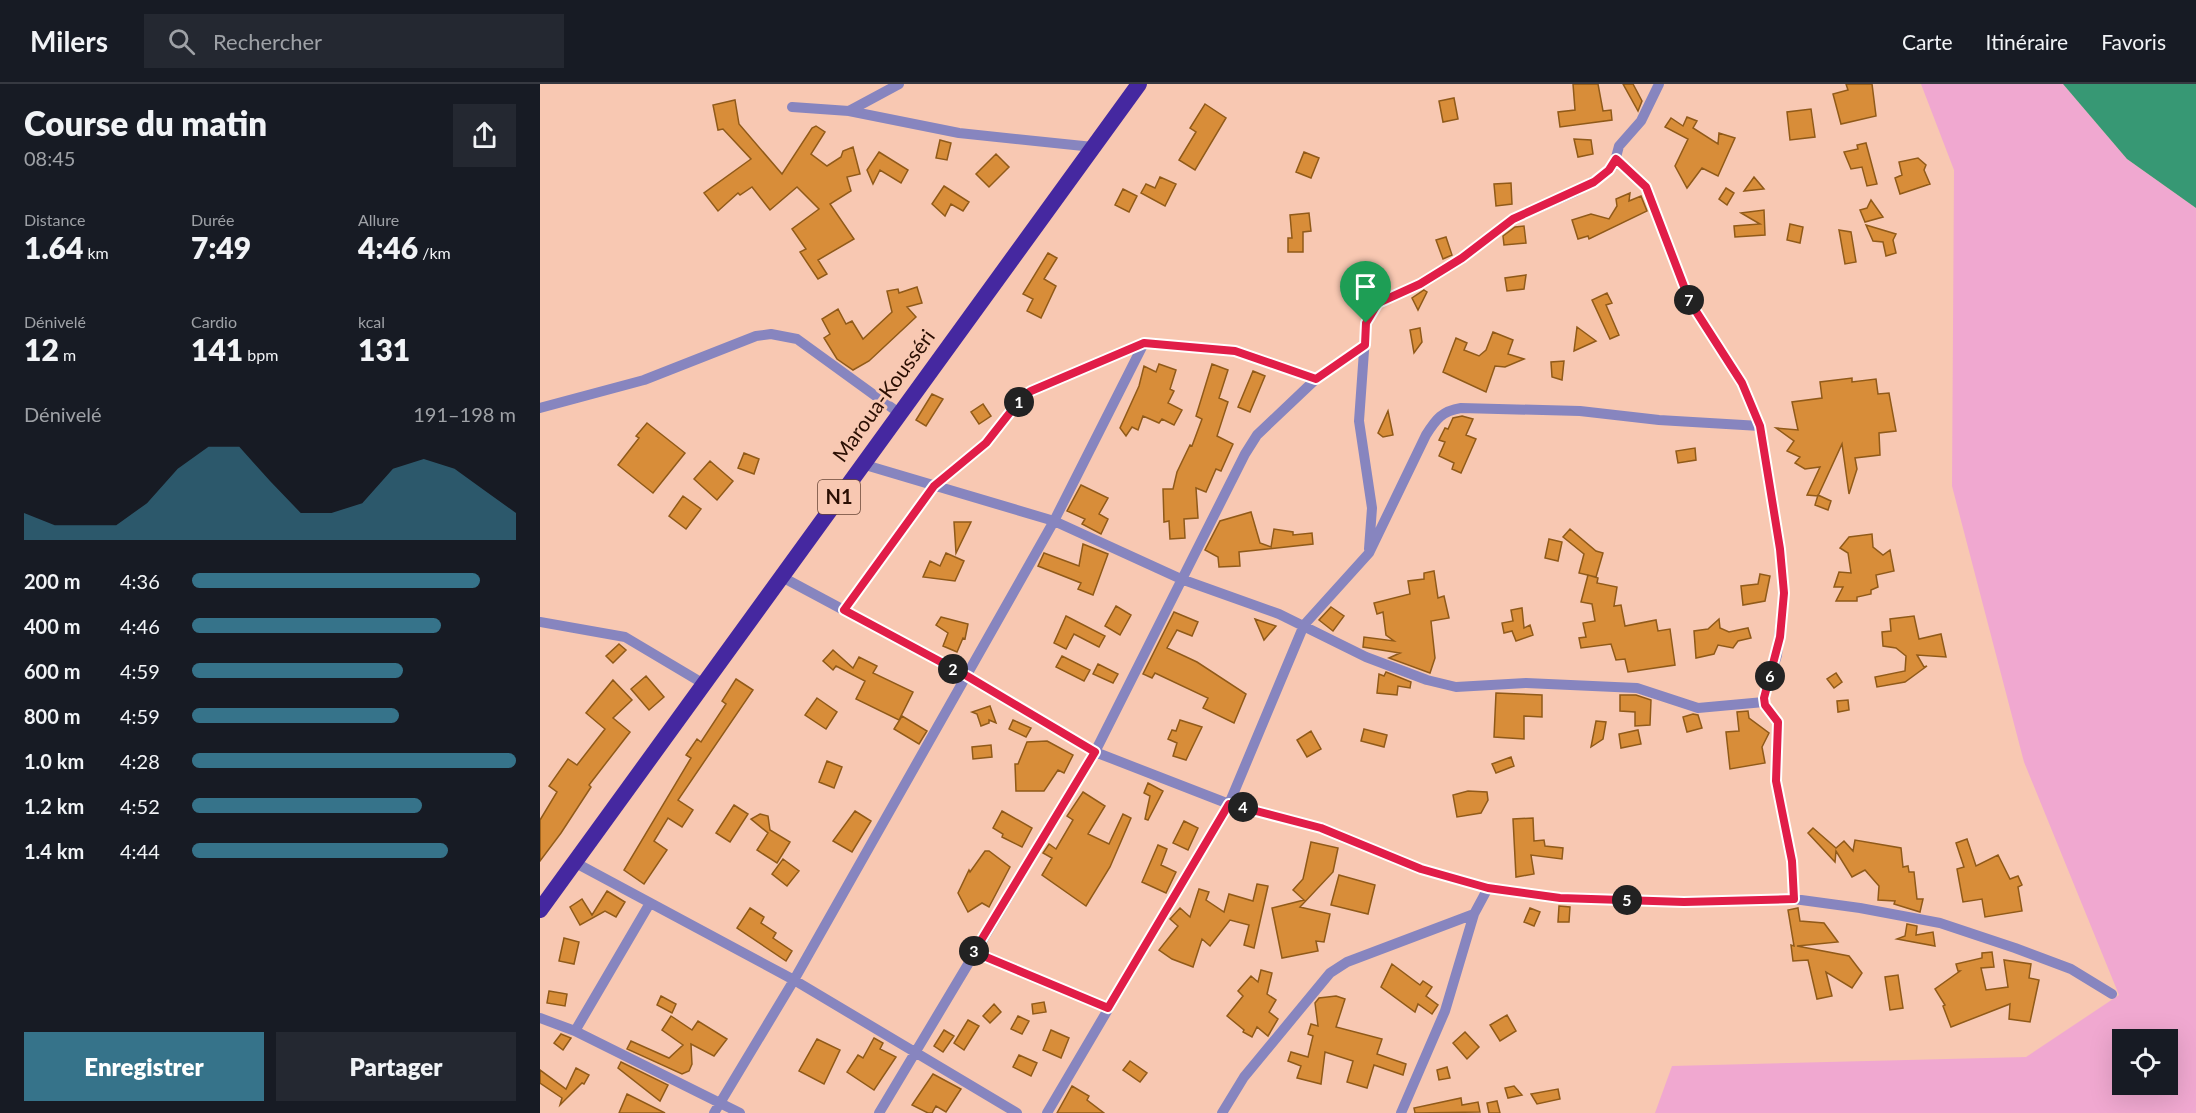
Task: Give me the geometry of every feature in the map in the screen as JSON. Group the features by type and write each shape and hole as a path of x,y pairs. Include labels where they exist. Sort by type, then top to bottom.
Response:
{"highway":[{"name":"Maroua-Kousséri","path":"540,910 1138,84"}],"street":[{"path":"849,111 899,84"},
{"path":"1369,553 1372,508 1359,422 1366,323 1378,303 1420,284 1462,258 1513,219 1594,182 1609,170 1616,159 1619,146 1637,127 1659,84"},
{"path":"792,107 849,111 959,133 1093,147"},
{"path":"1616,159 1646,187 1690,302 1737,374 1760,426 1780,549 1784,593 1780,637 1764,693 1764,702 1778,722 1776,781 1792,861 1794,899"},
{"path":"540,408 645,380 756,336 771,333 797,339 899,413"},
{"path":"844,610 934,486 986,443 1023,396 1144,343 1235,351 1316,379"},
{"path":"717,1108 794,980 1054,521 1144,343"},
{"path":"879,1113 1095,752 1181,579 1257,435 1316,379 1365,345"},
{"path":"1047,1113 1229,804 1304,625 1369,553 1426,435 1438,417 1451,409 1580,411 1650,420 1760,426"},
{"path":"862,464 1054,521 1181,579 1304,625 1365,657 1427,680 1456,687 1526,683 1636,688 1698,708 1764,702"},
{"path":"782,577 967,676 1095,752 1229,804 1321,828 1421,869 1488,888 1560,898 1684,902 1794,899 1940,923 2047,959 2093,981 2112,994"},
{"path":"540,622 625,637 704,684"},
{"path":"574,862 794,980 1017,1113"},
{"path":"1401,1113 1445,1011 1474,914 1488,888"},
{"path":"575,1031 650,903"},
{"path":"1222,1113 1244,1077 1330,973 1347,962 1474,914"},
{"path":"974,952 1108,1008"},
{"path":"540,1018 575,1031 717,1108 740,1113"}],"shaded area":[{"path":"1921,84 2063,84 2127,159 2196,208 2196,1113 1655,1113 1672,1066 2026,1057 2119,995 2024,762 1952,486 1954,170"},
{"path":"2063,84 2196,84 2196,208 2127,159"}],"building":[{"path":"1573,84 1598,84 1603,111 1611,110 1612,120 1560,127 1558,112 1575,110"},
{"path":"1623,84 1633,84 1642,101 1638,111"},
{"path":"1846,84 1872,84 1876,116 1841,124 1833,94 1848,90"},
{"path":"1454,98 1458,119 1443,122 1439,101"},
{"path":"735,100 739,124 782,174 812,128 816,126 825,132 811,154 827,166 841,157 843,151 853,147 860,174 847,177 851,191 830,204 854,239 818,260 827,274 818,279 800,252 806,249 792,229 819,209 797,187 770,210 752,187 740,195 738,193 718,211 704,193 751,159 723,129 718,130 713,105"},
{"path":"1205,104 1226,118 1195,170 1179,160 1196,132 1190,128"},
{"path":"1811,109 1815,137 1790,140 1787,112"},
{"path":"1687,117 1697,121 1693,128 1718,144 1719,133 1735,138 1718,176 1702,168 1687,188 1675,166 1688,139 1665,127 1671,118 1683,126"},
{"path":"1574,139 1591,140 1593,154 1578,157"},
{"path":"940,140 951,143 947,160 936,158"},
{"path":"1866,143 1877,184 1867,186 1862,167 1851,169 1844,152 1858,149 1857,145"},
{"path":"879,152 908,170 901,183 880,170 873,184 867,170"},
{"path":"1304,152 1319,158 1311,178 1296,172"},
{"path":"996,154 1009,167 989,187 976,174"},
{"path":"1918,158 1926,165 1924,170 1930,184 1900,194 1895,178 1902,175 1899,162"},
{"path":"1160,177 1176,184 1165,206 1141,193 1146,184 1155,188"},
{"path":"1754,177 1764,189 1744,191"},
{"path":"1511,183 1512,204 1496,206 1494,184"},
{"path":"944,186 969,202 963,211 951,204 945,216 932,204"},
{"path":"1726,188 1734,193 1727,205 1719,199"},
{"path":"1123,189 1137,196 1129,212 1115,205"},
{"path":"1630,193 1629,201 1641,196 1647,211 1589,239 1588,236 1578,239 1572,220 1591,214 1609,219 1617,206 1616,199"},
{"path":"1871,200 1883,217 1865,222 1860,210 1867,208"},
{"path":"1764,210 1765,235 1735,237 1734,226 1760,224 1741,213"},
{"path":"1309,213 1311,231 1303,232 1303,252 1288,252 1288,238 1292,238 1290,215"},
{"path":"1790,224 1803,227 1800,243 1787,240"},
{"path":"1866,225 1896,234 1893,240 1896,253 1886,256 1883,242 1873,241"},
{"path":"1524,226 1526,243 1504,245 1503,236 1515,227"},
{"path":"1839,230 1851,232 1856,262 1845,264"},
{"path":"1446,237 1452,255 1443,259 1436,240"},
{"path":"1048,253 1057,258 1044,279 1056,286 1041,318 1027,311 1033,299 1023,294"},
{"path":"1526,275 1524,289 1507,291 1505,278"},
{"path":"917,287 922,303 907,307 916,317 869,361 853,370 837,359 824,338 830,334 822,319 838,309 846,324 852,321 863,339 892,312 887,291 898,289 899,293"},
{"path":"1424,290 1427,292 1418,310 1412,298"},
{"path":"1607,293 1612,303 1606,305 1619,335 1610,339 1592,300"},
{"path":"1577,327 1596,341 1574,351"},
{"path":"1420,328 1422,342 1414,353 1410,330"},
{"path":"1493,332 1513,340 1508,354 1524,359 1505,367 1495,366 1486,392 1443,372 1456,338 1467,343 1464,350 1479,356 1486,350"},
{"path":"1564,361 1562,380 1552,377 1551,362"},
{"path":"1159,364 1176,370 1170,389 1174,391 1168,403 1182,410 1174,425 1162,419 1159,423 1143,416 1138,430 1132,427 1126,436 1120,428 1139,386 1144,366 1156,372"},
{"path":"1212,364 1228,370 1219,398 1228,402 1217,436 1233,444 1221,471 1216,469 1206,492 1196,488 1198,518 1184,519 1185,538 1170,539 1169,521 1164,522 1163,489 1173,489 1177,472 1190,445 1192,446 1202,419 1196,416"},
{"path":"1253,371 1265,376 1250,412 1238,407"},
{"path":"1852,378 1852,382 1876,379 1878,394 1889,393 1896,431 1879,433 1880,455 1855,458 1857,469 1849,494 1842,444 1818,496 1807,495 1820,467 1805,469 1795,463 1800,457 1787,451 1794,441 1776,428 1798,430 1792,402 1822,398 1820,382"},
{"path":"932,394 943,399 926,426 916,420"},
{"path":"983,404 991,416 979,424 971,412"},
{"path":"1388,411 1393,435 1383,437 1378,433"},
{"path":"1462,416 1473,419 1466,435 1476,439 1461,473 1452,469 1454,463 1439,456 1445,442 1439,440 1453,418"},
{"path":"647,423 685,453 653,493 618,465 639,438 636,436"},
{"path":"1695,448 1696,460 1678,463 1676,451"},
{"path":"744,453 759,459 754,474 738,468"},
{"path":"710,461 733,481 717,500 694,479"},
{"path":"1081,485 1108,498 1099,514 1108,519 1101,534 1082,524 1085,519 1067,511"},
{"path":"1818,495 1831,501 1828,510 1815,505"},
{"path":"683,496 701,509 686,529 669,516"},
{"path":"1251,512 1260,543 1271,547 1274,529 1293,532 1293,535 1312,533 1313,544 1239,552 1240,566 1219,567 1218,557 1205,550 1220,521"},
{"path":"954,522 971,522 956,553"},
{"path":"1570,529 1596,551 1603,553 1596,577 1579,573 1584,554 1563,537"},
{"path":"1872,534 1873,547 1883,555 1890,550 1894,571 1876,575 1878,587 1871,590 1871,594 1857,597 1857,601 1836,601 1843,587 1834,587 1839,572 1851,573 1848,553 1840,548 1849,537"},
{"path":"1549,539 1562,542 1558,561 1545,558"},
{"path":"1083,544 1108,554 1093,595 1078,589 1081,583 1038,566 1044,553 1079,566"},
{"path":"946,553 964,561 955,581 923,577 930,561 940,566"},
{"path":"1434,571 1438,598 1444,596 1449,618 1431,621 1435,658 1430,673 1389,658 1400,653 1363,647 1364,637 1394,641 1386,635 1383,612 1377,614 1374,603 1410,594 1408,581 1424,579 1424,573"},
{"path":"1760,574 1770,576 1765,601 1743,605 1741,586 1758,584"},
{"path":"1588,575 1598,578 1597,583 1617,587 1614,606 1621,605 1625,626 1656,620 1658,631 1670,629 1675,665 1628,672 1625,659 1616,660 1611,644 1581,648 1579,638 1586,637 1583,623 1595,621 1592,604 1581,602"},
{"path":"1116,606 1131,615 1120,635 1105,626"},
{"path":"1331,607 1344,616 1333,631 1319,620"},
{"path":"1522,608 1524,628 1530,625 1533,635 1516,641 1512,631 1504,633 1502,623 1513,621 1511,610"},
{"path":"1174,612 1198,622 1192,636 1177,630 1167,648 1197,662 1246,694 1234,723 1203,708 1208,698 1155,673 1152,678 1143,674"},
{"path":"1066,616 1105,636 1099,647 1074,634 1066,649 1054,643"},
{"path":"1914,616 1919,639 1941,634 1946,657 1917,655 1924,667 1927,666 1905,682 1877,687 1875,677 1905,671 1906,656 1896,648 1883,646 1882,632 1891,631 1890,619"},
{"path":"941,617 968,624 965,639 963,638 957,652 943,646 948,633 936,625"},
{"path":"1255,619 1276,626 1264,640"},
{"path":"1719,619 1720,628 1729,632 1748,628 1751,638 1738,641 1733,648 1718,645 1714,654 1696,658 1694,631 1708,629"},
{"path":"619,644 626,650 613,663 606,656"},
{"path":"833,650 853,668 859,657 877,666 873,673 913,692 899,720 856,699 865,681 836,666 833,670 823,661"},
{"path":"1062,656 1090,670 1084,681 1056,667"},
{"path":"1098,664 1118,674 1113,683 1093,674"},
{"path":"1386,672 1411,682 1410,688 1398,686 1397,695 1377,693 1379,674 1384,676"},
{"path":"1836,673 1842,682 1834,688 1827,679"},
{"path":"646,676 664,697 649,710 631,689"},
{"path":"736,679 753,690 678,800 693,810 682,827 668,818 654,841 667,850 644,884 624,870 691,758 686,755 697,739 701,742 726,704 722,701"},
{"path":"613,680 632,700 613,718 630,732 589,785 591,787 540,861 540,820 557,792 549,786 568,759 577,765 605,729 586,713"},
{"path":"1496,693 1542,695 1542,717 1524,716 1524,739 1494,737"},
{"path":"1620,695 1636,695 1651,700 1650,725 1635,726 1635,712 1620,711"},
{"path":"817,698 837,712 826,729 805,715"},
{"path":"1848,700 1849,710 1838,712 1837,701"},
{"path":"990,706 996,723 989,720 989,723 981,726 977,714 972,712"},
{"path":"1748,711 1749,718 1769,733 1762,747 1765,763 1730,769 1726,732 1739,731 1737,712"},
{"path":"1698,715 1702,728 1687,732 1683,717"},
{"path":"902,716 927,731 919,744 894,729"},
{"path":"1013,720 1031,728 1026,737 1009,729"},
{"path":"1180,720 1202,727 1186,760 1173,756 1177,743 1168,739 1172,730 1176,731"},
{"path":"1596,721 1606,722 1603,739 1591,747"},
{"path":"1364,729 1387,735 1384,747 1361,741"},
{"path":"1638,730 1641,744 1621,748 1619,734"},
{"path":"1311,731 1321,749 1307,757 1297,740"},
{"path":"1047,741 1073,755 1064,773 1058,770 1044,791 1016,791 1015,764 1018,764 1027,742"},
{"path":"991,745 992,757 973,759 972,747"},
{"path":"1511,757 1514,766 1496,773 1492,764"},
{"path":"827,761 842,767 834,788 819,782"},
{"path":"1148,783 1163,791 1148,820 1145,819 1150,796 1144,793"},
{"path":"1468,791 1487,792 1488,800 1481,813 1457,817 1453,795"},
{"path":"1083,792 1105,806 1088,834 1109,844 1123,814 1131,818 1110,867 1086,906 1042,875 1052,858 1043,853 1049,844 1056,849 1073,820 1067,816"},
{"path":"734,805 748,814 730,842 716,833"},
{"path":"855,811 871,821 852,852 833,841"},
{"path":"1002,811 1032,828 1022,847 1002,837 1003,834 993,828"},
{"path":"760,814 768,816 770,830 790,842 777,863 757,850 768,833 751,819"},
{"path":"1533,818 1534,841 1544,840 1545,846 1563,848 1562,859 1531,855 1534,874 1516,877 1513,819"},
{"path":"1184,821 1198,828 1188,850 1173,843"},
{"path":"1813,828 1836,848 1844,841 1853,851 1855,840 1901,848 1903,867 1908,866 1909,872 1914,872 1917,899 1923,899 1920,912 1894,904 1895,901 1878,900 1879,886 1865,870 1852,877 1836,851 1835,862 1808,833"},
{"path":"1967,839 1976,866 1998,855 2010,879 2018,876 2022,885 2018,887 2022,911 1985,917 1982,899 1963,902 1957,869 1964,867 1956,843"},
{"path":"1311,842 1338,848 1333,872 1300,907 1330,914 1324,942 1316,941 1318,951 1282,958 1272,908 1304,900 1293,890 1303,879"},
{"path":"1158,845 1167,849 1161,865 1176,872 1166,893 1142,882"},
{"path":"985,851 989,851 1010,867 989,907 982,903 968,912 958,893 969,870 970,872"},
{"path":"783,859 799,871 787,886 772,874"},
{"path":"1339,875 1375,885 1368,914 1331,905"},
{"path":"1257,884 1268,886 1254,948 1244,945 1249,925 1230,920 1210,946 1202,939 1193,967 1172,959 1159,950 1178,926 1170,919 1180,908 1190,917 1199,889 1209,892 1206,900 1224,912 1229,894 1253,901"},
{"path":"607,891 625,902 616,917 605,911 580,925 570,907 582,899 592,915"},
{"path":"1559,906 1570,907 1569,922 1558,922"},
{"path":"750,908 764,917 761,923 776,933 773,938 792,951 786,961 737,928"},
{"path":"1530,908 1540,912 1534,926 1524,922"},
{"path":"1798,908 1800,921 1824,923 1838,942 1797,946 1849,956 1862,973 1852,988 1826,972 1832,996 1817,999 1808,960 1793,961 1791,945 1794,946 1788,910"},
{"path":"1907,924 1917,926 1916,935 1933,932 1935,946 1897,939 1905,936"},
{"path":"564,938 579,942 574,964 559,961"},
{"path":"1992,952 1994,967 1981,968 1986,990 2008,987 2004,960 2031,964 2029,978 2039,980 2030,1022 2009,1019 2010,1004 1951,1027 1943,1006 1945,1005 1935,989 1960,971 1956,964 1982,958 1982,953"},
{"path":"1392,964 1420,985 1423,981 1432,987 1426,996 1438,1005 1432,1014 1418,1004 1415,1012 1381,987"},
{"path":"1261,970 1272,973 1267,994 1276,1000 1269,1012 1278,1019 1268,1036 1257,1027 1252,1037 1243,1032 1244,1030 1227,1016 1243,996 1238,991 1251,976 1258,982"},
{"path":"1898,975 1903,1008 1890,1010 1885,977"},
{"path":"549,991 567,994 565,1006 547,1003"},
{"path":"661,996 676,1004 672,1013 657,1005"},
{"path":"1336,996 1345,999 1336,1027 1382,1039 1377,1054 1406,1064 1403,1075 1374,1065 1367,1088 1347,1082 1353,1061 1325,1052 1321,1084 1297,1078 1301,1066 1288,1061 1291,1052 1308,1057 1313,1036 1308,1034 1311,1024 1318,1026 1315,1003 1319,998"},
{"path":"1044,1002 1046,1012 1033,1014 1032,1004"},
{"path":"994,1004 1001,1012 990,1023 983,1016"},
{"path":"1507,1015 1516,1031 1500,1041 1490,1025"},
{"path":"671,1016 692,1030 698,1021 727,1039 714,1056 691,1044 692,1064 689,1071 682,1074 627,1049 631,1041 669,1058 683,1045 662,1030"},
{"path":"1018,1016 1029,1021 1022,1034 1011,1029"},
{"path":"968,1020 979,1026 964,1050 954,1043"},
{"path":"944,1030 954,1036 943,1052 934,1046"},
{"path":"1051,1030 1069,1038 1061,1058 1043,1050"},
{"path":"1465,1032 1479,1047 1467,1059 1453,1043"},
{"path":"561,1034 571,1038 563,1050 554,1043"},
{"path":"874,1038 883,1043 880,1049 896,1057 874,1090 847,1072 858,1055 863,1058"},
{"path":"817,1039 840,1050 824,1084 799,1071"},
{"path":"1019,1055 1037,1063 1031,1076 1013,1067"},
{"path":"1130,1061 1147,1073 1140,1082 1123,1070"},
{"path":"621,1062 668,1085 660,1101 618,1068"},
{"path":"1447,1067 1450,1078 1439,1080 1437,1070"},
{"path":"576,1068 589,1075 584,1084 582,1083 560,1105 562,1098 540,1083 540,1070 566,1089"},
{"path":"933,1074 961,1089 946,1112 936,1106 932,1113 928,1113 912,1105"},
{"path":"1072,1086 1089,1096 1087,1100 1104,1113 1057,1113"},
{"path":"1514,1086 1522,1095 1508,1098 1505,1088"},
{"path":"1558,1089 1560,1099 1537,1104 1531,1094"},
{"path":"627,1094 665,1113 619,1113"},
{"path":"1461,1098 1462,1105 1478,1102 1480,1112 1415,1113 1414,1108"},
{"path":"1497,1101 1500,1113 1489,1113 1487,1103"}],"route":[{"path":"1616,159 1646,187 1690,302 1742,383 1760,426 1780,549 1784,593 1777,656 1764,698 1765,705 1778,722 1779,732 1775,756 1776,781 1792,861 1794,899 1684,902 1560,898 1488,888 1421,869 1321,828 1229,804 1108,1008 974,952 1095,752 967,676 844,610 934,486 986,443 1023,396 1031,391 1144,343 1235,351 1316,379 1365,345 1366,323 1378,303 1420,284 1462,258 1513,219 1594,182 1614,165 1616,159"}]}
